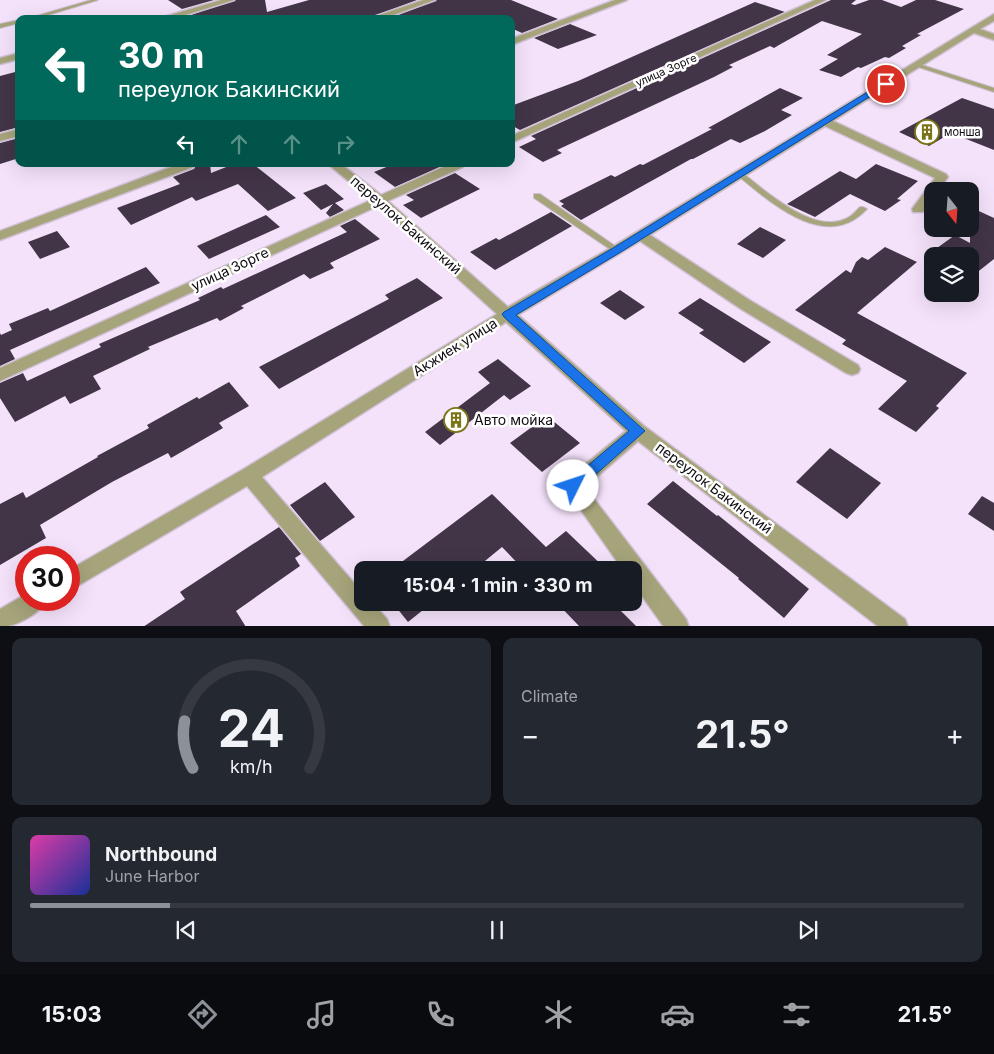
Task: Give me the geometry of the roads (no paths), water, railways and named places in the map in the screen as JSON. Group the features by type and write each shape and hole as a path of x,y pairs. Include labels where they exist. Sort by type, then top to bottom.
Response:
{"street":[{"path":"177,15 230,0"},
{"path":"384,15 430,0"},
{"path":"515,40 623,0"},
{"name":"улица Зорге","path":"515,138 822,0"},
{"name":"Акжиек улица","path":"80,575 249,476 508,314 617,250 994,17"},
{"path":"973,30 994,37"},
{"path":"0,61 15,57"},
{"path":"825,122 942,177 918,209"},
{"path":"0,138 15,133"},
{"path":"0,236 181,167"},
{"name":"переулок Бакинский","path":"338,167 379,200 638,431 897,626"},
{"name":"улица Зорге","path":"0,375 453,167"},
{"path":"640,235 746,305 852,369"},
{"path":"638,431 573,486 678,626"},
{"path":"249,476 379,626"},
{"path":"0,621 17,611"}],"lane":[{"path":"42,15 96,0"},
{"path":"0,26 15,22"},
{"path":"917,65 994,90"},
{"path":"739,174 779,205 816,224 835,224 848,221 863,208"},
{"path":"537,196 617,250"}],"place":[{"name":"монша","path":"927,132"},
{"name":"Авто мойка","path":"456,420"}]}
